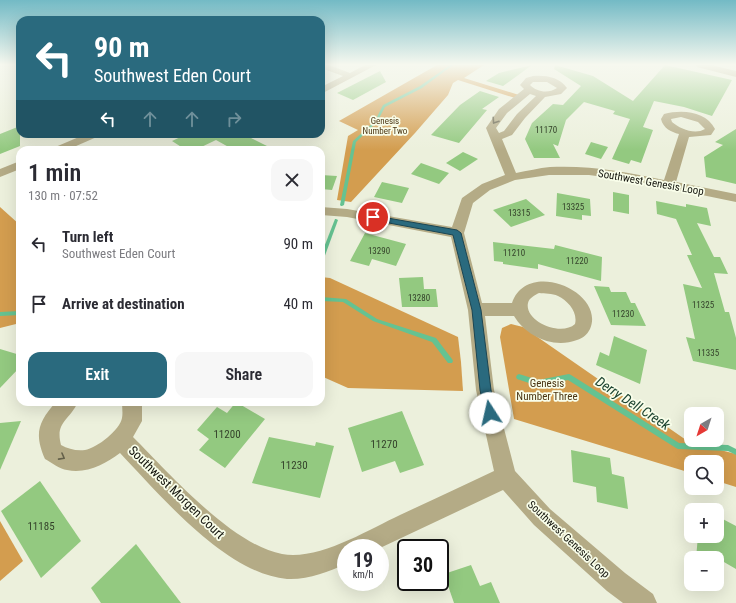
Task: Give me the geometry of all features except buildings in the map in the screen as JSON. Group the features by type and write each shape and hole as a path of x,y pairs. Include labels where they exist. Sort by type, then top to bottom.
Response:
{"street":[{"path":"512,177 505,163 497,137 491,128 503,111 525,93"},
{"path":"540,93 557,93"},
{"path":"497,137 508,133 521,116 543,94"},
{"path":"669,184 685,133"},
{"path":"66,146 86,138"},
{"path":"0,173 16,167"},
{"name":"Southwest Genesis Loop","path":"644,603 616,582 542,517 506,477 485,390 476,310 457,233 467,201 486,187 512,177 549,171 589,171 634,177 736,198"},
{"path":"325,211 347,213 457,233"},
{"path":"476,310 519,309"},
{"name":"Southwest Morgen Court","path":"65,406 53,420 48,435 52,452 66,460 87,460 104,452 121,439 132,421 132,406"},
{"name":"Southwest Morgen Court","path":"121,439 192,510 232,544 255,558 282,566 311,565 337,555"},
{"path":"373,539 506,477"}],"green space":[{"name":"Genesis Number Two","path":"388,93 449,93 415,133 351,202 337,200 348,136 358,130 339,121"},
{"name":"Genesis Number Two","path":"500,93 513,93 519,95 515,98"},
{"path":"0,207 16,221 16,324 0,328"},
{"path":"325,277 330,278 458,337 463,391 348,388 325,378"},
{"name":"Genesis Number Three","path":"511,324 523,327 684,439 684,447 709,447 736,454 736,487 724,483 724,455 684,455 684,471 514,419 500,337 502,328"},
{"path":"0,521 23,561 0,581"}],"waterway":[{"path":"342,205 354,142 376,121 384,106 409,93"},
{"path":"325,250 336,220"},
{"name":"Derry Dell Creek","path":"325,299 344,300 375,320 434,340 450,361"},
{"name":"Derry Dell Creek","path":"0,314 16,313"},
{"name":"Derry Dell Creek","path":"519,377 538,383 569,377 678,446 728,448 736,452"}],"route":[{"path":"373,217 457,233 476,310 485,390 490,413"}]}
